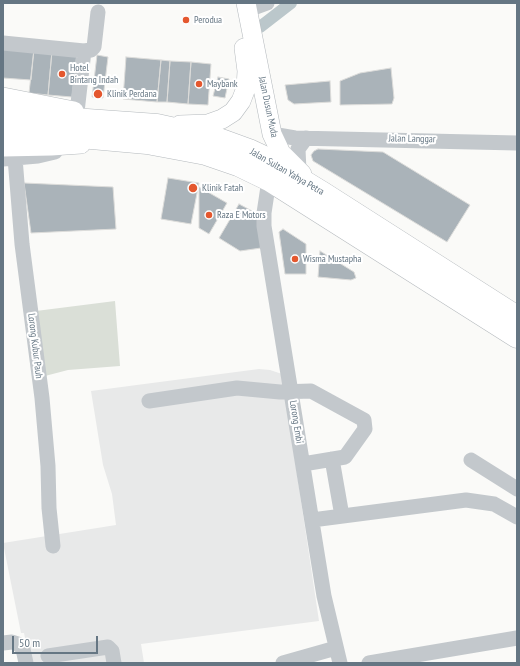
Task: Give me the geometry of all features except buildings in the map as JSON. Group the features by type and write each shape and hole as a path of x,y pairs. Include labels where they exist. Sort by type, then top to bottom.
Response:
{"highway":[{"path":"3,114 149,124"},
{"name":"Jalan Sultan Yahya Petra","path":"149,124 216,138 264,157 517,317"},
{"path":"3,130 112,140"},
{"name":"Jalan Sultan Yahya Petra","path":"112,140 147,143 206,154 238,165 269,180 517,337"}],"main road":[{"name":"Jalan Dusun Muda","path":"149,124 208,124 222,119 233,112 241,101 246,88 247,71 243,5"},
{"name":"Jalan Dusun Muda","path":"243,5 272,134 281,153 323,193"},
{"name":"Jalan Sultan Yahya Petra","path":"3,97 77,112 149,124"},
{"name":"Jalan Sultan Yahya Petra","path":"7,154 51,146 112,140"}],"street":[{"path":"243,5 267,3"},
{"path":"3,43 84,51 91,50 94,47 98,12"},
{"path":"77,112 84,51"},
{"name":"Jalan Langgar","path":"272,134 306,138 517,143"},
{"path":"299,171 298,149 306,138"},
{"name":"Lorong Kubur Pauh","path":"7,154 22,244 42,398 48,466 52,541"},
{"name":"Lorong Embi","path":"269,180 264,226 324,596 340,663"},
{"path":"149,401 237,388 291,392 312,391 364,420 365,429 346,457 303,464"},
{"path":"332,459 342,516"},
{"path":"471,460 517,489"},
{"path":"312,520 466,500 494,504 517,517"},
{"path":"369,663 517,638"},
{"path":"3,643 12,642 18,644 23,649 26,663"},
{"path":"48,656 108,647 112,651 114,663"},
{"path":"283,663 336,648"}],"shaded area":[{"path":"115,301 120,366 68,370 45,376 36,311"},
{"path":"259,369 270,370 282,374 319,621 141,644 144,663 30,663 24,633 21,633 3,543 116,525 112,494 103,465 91,391"}],"waterway":[{"path":"260,27 291,3"}],"place":[{"name":"Perodua","path":"186,20"},
{"name":"Hotel Bintang Indah","path":"62,74"},
{"name":"Maybank","path":"199,84"},
{"name":"Klinik Perdana","path":"98,94"},
{"name":"Klinik Fatah","path":"193,188"},
{"name":"Raza E Motors","path":"209,215"},
{"name":"Wisma Mustapha","path":"295,259"}]}
